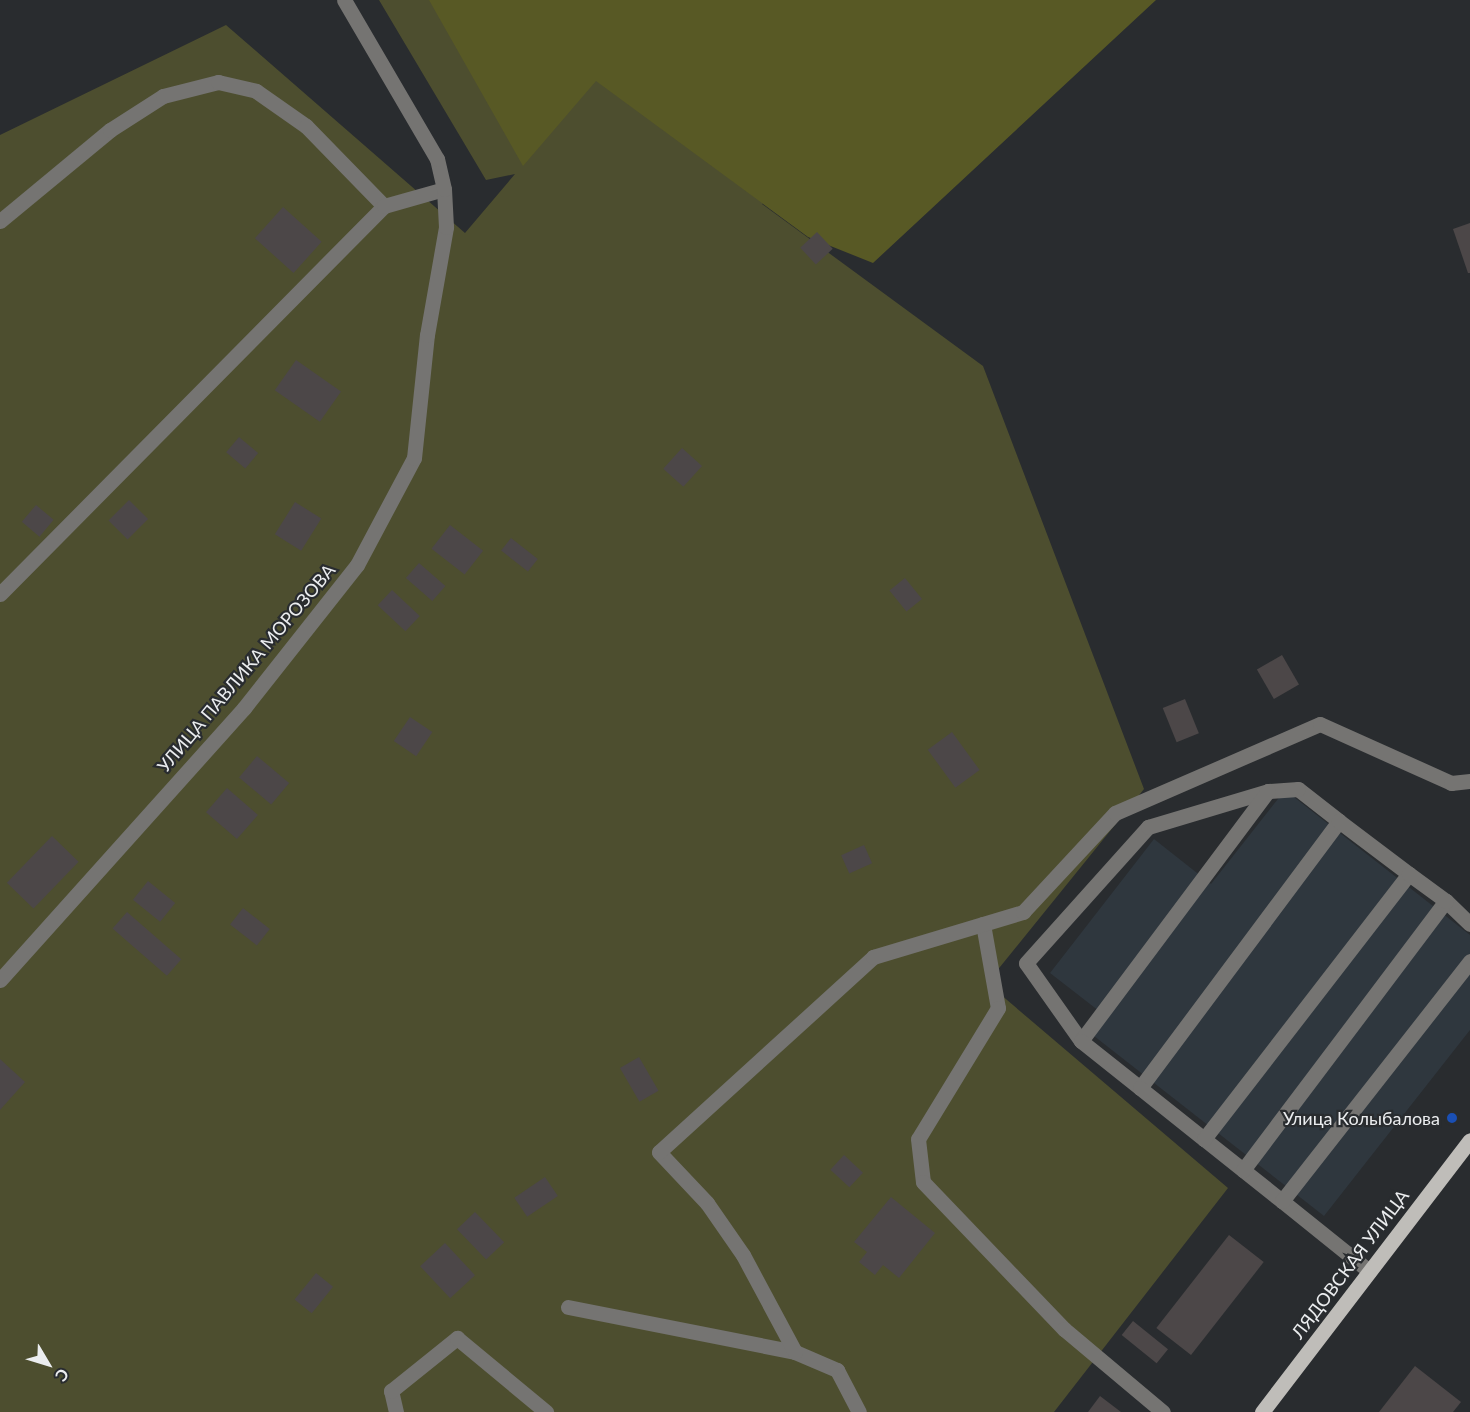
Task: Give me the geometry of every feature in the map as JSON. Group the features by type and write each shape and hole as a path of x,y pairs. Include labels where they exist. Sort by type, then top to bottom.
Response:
{"main road":[{"name":"ЛЯДОВСКАЯ УЛИЦА","path":"1262,1412 1470,1140"}],"street":[{"name":"УЛИЦА ПАВЛИКА МОРОЗОВА","path":"0,980 244,708 357,565 414,458 427,335 446,227 444,189 437,159 344,0"},
{"path":"0,221 110,130 154,102 218,82 256,91 306,126 384,206"},
{"path":"0,594 384,206 444,189"},
{"path":"795,1352 743,1255 707,1203 659,1152 873,957 1023,912 1115,813 1320,724 1451,783 1470,781"},
{"path":"1369,1271 1081,1041 1026,963 1148,827 1268,791 1298,789 1446,901 1470,924"},
{"path":"1081,1041 1268,791"},
{"path":"1140,1088 1339,821"},
{"path":"1204,1139 1409,874"},
{"path":"1243,1170 1446,901"},
{"path":"983,924 998,1008 918,1139 923,1182 1064,1329 1163,1412"},
{"path":"1282,1201 1470,960"},
{"path":"568,1307 795,1352 837,1370 860,1412"},
{"path":"396,1412 391,1391 457,1338 546,1412"}],"shaded area":[{"path":"429,0 1156,0 873,263 808,237 596,81 523,166"},
{"path":"1285,790 1470,935 1470,1030 1324,1216 1094,1036 1108,1018 1050,973 1154,839 1211,884"}],"green space":[{"path":"379,0 1121,0 762,204 983,366 1144,789 987,983 1228,1188 1054,1412 0,1412 0,135 226,25 465,233 515,174 486,180"}],"building":[{"path":"283,207 322,242 294,273 255,238"},
{"path":"1470,223 1470,273 1468,273 1453,229"},
{"path":"817,232 833,249 816,265 800,248"},
{"path":"296,360 341,392 320,422 275,390"},
{"path":"239,437 258,453 245,468 226,452"},
{"path":"682,448 702,466 683,487 663,469"},
{"path":"129,500 148,519 128,540 108,521"},
{"path":"295,502 321,518 301,551 275,534"},
{"path":"36,505 54,520 39,537 22,522"},
{"path":"450,525 483,551 465,574 432,549"},
{"path":"511,538 538,559 528,572 501,551"},
{"path":"419,563 445,586 432,601 406,578"},
{"path":"905,578 922,599 906,612 889,591"},
{"path":"392,590 420,616 405,631 378,605"},
{"path":"1282,655 1299,684 1274,699 1257,670"},
{"path":"1185,699 1199,733 1177,742 1163,708"},
{"path":"410,717 432,732 416,756 394,741"},
{"path":"952,732 980,770 955,788 928,750"},
{"path":"257,756 289,783 271,804 239,777"},
{"path":"227,788 258,815 237,839 206,812"},
{"path":"52,836 79,862 33,908 7,883"},
{"path":"864,845 872,863 849,873 841,855"},
{"path":"148,881 175,903 160,922 133,900"},
{"path":"243,908 270,929 257,945 230,925"},
{"path":"127,912 181,959 167,976 113,929"},
{"path":"639,1057 658,1091 639,1102 620,1068"},
{"path":"0,1059 25,1082 0,1110"},
{"path":"844,1155 863,1173 849,1187 830,1170"},
{"path":"545,1177 558,1196 527,1217 514,1198"},
{"path":"891,1197 935,1233 899,1278 883,1265 875,1275 859,1262 867,1252 854,1242"},
{"path":"475,1212 504,1242 486,1260 457,1229"},
{"path":"1229,1235 1264,1262 1191,1355 1156,1328"},
{"path":"445,1243 475,1275 450,1298 420,1266"},
{"path":"316,1273 333,1287 312,1313 295,1299"},
{"path":"1133,1321 1168,1349 1157,1363 1122,1335"},
{"path":"1415,1366 1461,1402 1453,1412 1379,1412"},
{"path":"1100,1396 1121,1412 1088,1412"}],"place":[{"name":"Улица Колыбалова","path":"1452,1118"}]}
